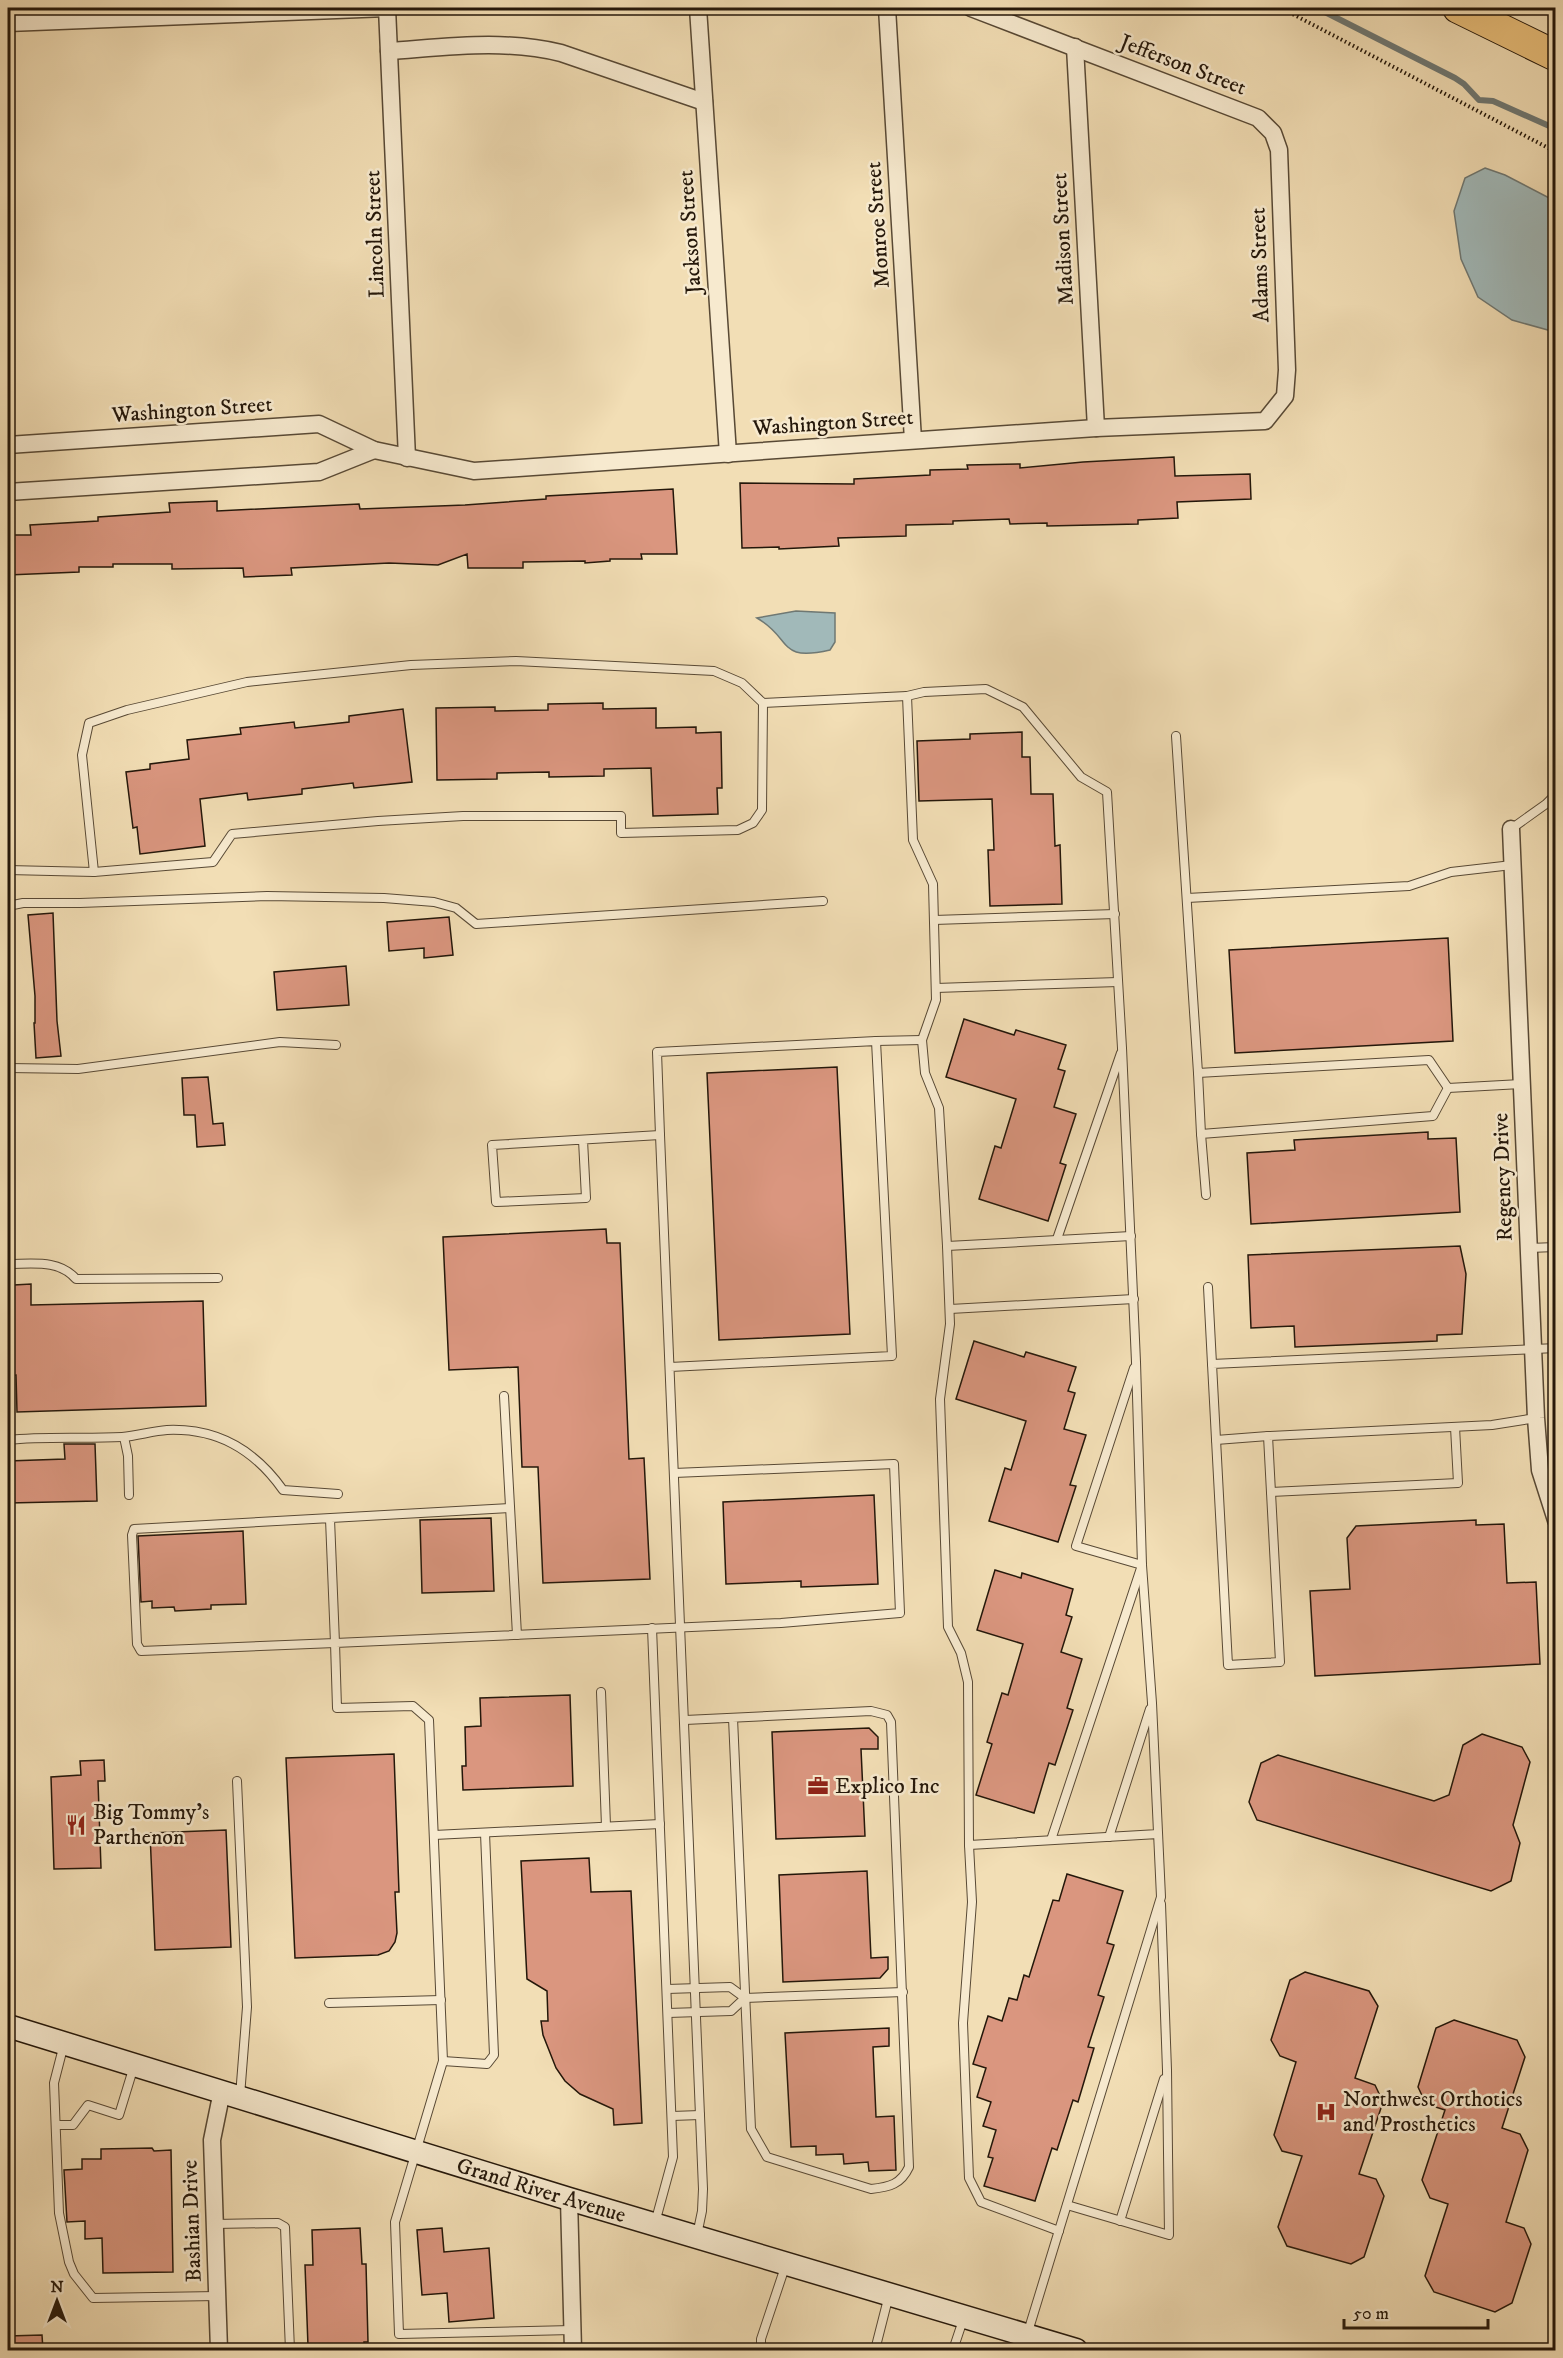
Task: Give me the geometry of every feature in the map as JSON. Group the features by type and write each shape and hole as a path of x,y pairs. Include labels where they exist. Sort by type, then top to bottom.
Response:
{"highway":[{"path":"1458,8 1556,56"}],"main road":[{"name":"Grand River Avenue","path":"8,2026 569,2199 697,2235 786,2264 1076,2350"}],"street":[{"path":"8,23 387,8"},
{"name":"Lincoln Street","path":"387,8 407,458"},
{"name":"Jackson Street","path":"698,8 728,454"},
{"name":"Monroe Street","path":"886,8 914,440"},
{"name":"Jefferson Street","path":"971,8 1258,118 1274,133"},
{"path":"389,51 494,44 537,47 561,53 704,102"},
{"name":"Madison Street","path":"1075,47 1096,428"},
{"name":"Adams Street","path":"1274,133 1279,150 1287,370 1285,396"},
{"name":"Washington Street","path":"8,445 319,424 374,450 474,471 1096,428 1265,421 1285,396"},
{"path":"8,492 319,472 374,450"},
{"name":"Regency Drive","path":"1510,829 1536,1418 1540,1470 1556,1520"},
{"name":"Bashian Drive","path":"219,2350 212,2140 231,2094"},
{"path":"569,2199 573,2350"}],"lane":[{"path":"94,872 82,755 89,723 127,710 247,682 411,665 516,661 714,671 742,683 763,703 907,696 924,692 986,689 1023,706 1081,777 1107,792 1137,1362 1142,1565 1152,1703 1161,1897 1167,2070 1169,2235 1067,2205"},
{"path":"907,696 914,840 933,885 936,1000 922,1040 925,1073 939,1108 950,1310 940,1399 948,1628 961,1653 968,1682 969,1845 972,1902 963,2023 969,2178 981,2202 1059,2231"},
{"path":"8,870 94,872 213,862 232,834 463,816 621,816 621,833 738,830 753,823 762,810 763,703"},
{"path":"1176,736 1206,1195"},
{"path":"1510,829 1546,804 1556,794"},
{"path":"1187,898 1409,886 1451,872 1512,865"},
{"path":"8,906 23,903 267,896 384,898 434,902 456,908 476,924 823,901"},
{"path":"934,920 1115,914"},
{"path":"936,988 1118,982"},
{"path":"697,2235 702,2211 703,2189 657,1052 922,1040"},
{"path":"670,1367 892,1356 876,1041"},
{"path":"8,1068 78,1069 280,1042 336,1045"},
{"path":"1057,1239 1122,1048"},
{"path":"1198,1073 1429,1060 1448,1088"},
{"path":"1448,1088 1521,1084"},
{"path":"1201,1134 1433,1116 1448,1088"},
{"path":"583,1140 586,1198 496,1202 492,1145 660,1135"},
{"path":"947,1246 1131,1236"},
{"path":"1529,1248 1556,1247"},
{"path":"8,1264 52,1264 69,1270 76,1279 218,1278"},
{"path":"1208,1287 1228,1665 1280,1662 1268,1436"},
{"path":"950,1310 1134,1299"},
{"path":"1212,1364 1556,1348"},
{"path":"1137,1362 1076,1546 1142,1565"},
{"path":"504,1396 517,1635"},
{"path":"1216,1440 1492,1425 1536,1418"},
{"path":"1271,1492 1458,1483 1455,1427"},
{"path":"8,1440 124,1437 166,1430 197,1431 236,1443 272,1474 283,1490 338,1494"},
{"path":"124,1437 128,1456 129,1495"},
{"path":"510,1508 134,1529 132,1535 137,1644 141,1651 781,1623 900,1613 894,1464 675,1473"},
{"path":"330,1519 337,1708 413,1706 429,1720 443,2061 395,2222 399,2334 572,2330"},
{"path":"1051,1840 1142,1565"},
{"path":"652,1628 673,2157 655,2223"},
{"path":"601,1692 606,1826"},
{"path":"1109,1837 1152,1703"},
{"path":"685,1720 871,1711 887,1714 891,1722 909,2167 903,2178 888,2187 871,2189 767,2157 751,2129 733,1718"},
{"path":"231,2094 247,2007 237,1781"},
{"path":"434,1835 660,1824"},
{"path":"443,2061 480,2065 487,2064 494,2055 485,1833"},
{"path":"969,1845 1158,1834"},
{"path":"1027,2336 1161,1897"},
{"path":"667,1989 730,1987 745,1998 903,1992"},
{"path":"668,2013 731,2011 745,1998"},
{"path":"329,2003 441,2000"},
{"path":"64,2044 54,2083 59,2213 65,2249 74,2274 93,2298 216,2296"},
{"path":"56,2125 73,2125 88,2105 119,2115 134,2064"},
{"path":"1120,2221 1167,2070"},
{"path":"672,2116 700,2115"},
{"path":"214,2224 278,2223 285,2227 290,2350"},
{"path":"761,2350 760,2339 786,2264"},
{"path":"874,2350 889,2295"},
{"path":"953,2350 964,2317"}],"path":[{"path":"1281,8 1556,152"}],"water":[{"path":"1485,168 1505,175 1555,201 1555,332 1512,320 1478,297 1461,259 1454,211 1465,178"},
{"path":"796,611 835,613 835,642 830,650 813,653 793,651 757,618"}],"building":[{"path":"1174,457 1175,476 1250,474 1251,499 1177,502 1178,518 1138,520 1138,524 1047,526 1047,523 1010,524 1009,519 953,521 953,524 906,525 906,536 838,538 839,546 742,548 740,483 854,484 854,479 930,475 930,470 968,469 967,465 1020,464 1020,468"},
{"path":"673,489 677,554 641,554 642,559 610,559 610,561 585,563 585,561 523,562 523,568 468,568 467,554 438,565 389,563 291,568 292,575 244,577 243,568 172,569 172,564 113,564 113,567 79,567 79,572 8,575 8,535 31,535 30,525 98,521 98,517 170,512 169,503 217,501 217,511 359,504 360,509 465,505 546,499 546,496"},
{"path":"603,703 603,709 656,708 656,728 696,727 696,733 721,732 722,788 717,788 718,814 653,816 651,768 604,769 604,776 549,777 549,772 497,773 497,779 437,780 436,708 495,707 495,711 548,710 548,704"},
{"path":"403,709 412,782 354,788 353,783 302,789 302,794 248,800 247,793 200,799 205,846 140,854 137,827 133,828 126,772 150,769 150,764 189,759 187,740 241,734 240,728 294,722 295,728 349,722 349,716"},
{"path":"1022,732 1022,757 1030,757 1031,794 1053,794 1055,846 1060,845 1062,904 990,906 988,850 994,850 992,799 919,801 917,741 970,739 970,734"},
{"path":"53,913 57,1021 61,1056 36,1058 35,996 28,915"},
{"path":"449,917 453,955 424,958 424,948 389,951 387,922"},
{"path":"1448,938 1453,1041 1235,1053 1229,950"},
{"path":"346,966 349,1005 277,1010 274,972"},
{"path":"964,1019 1014,1035 1016,1030 1066,1045 1058,1069 1065,1071 1054,1107 1076,1114 1060,1163 1066,1165 1048,1221 979,1199 995,1146 1001,1148 1016,1099 946,1077"},
{"path":"837,1067 850,1334 719,1340 707,1073"},
{"path":"208,1077 213,1124 223,1123 225,1145 197,1147 195,1115 184,1115 182,1078"},
{"path":"1428,1132 1428,1139 1456,1138 1460,1212 1251,1224 1247,1153 1295,1150 1294,1140"},
{"path":"606,1229 607,1243 620,1243 629,1459 644,1458 650,1579 543,1583 538,1467 522,1467 518,1367 449,1370 443,1237"},
{"path":"1460,1246 1466,1274 1462,1334 1437,1335 1437,1341 1295,1347 1294,1326 1251,1328 1248,1255"},
{"path":"31,1284 31,1305 203,1301 206,1406 17,1412 16,1375 8,1376 8,1291 14,1291 14,1285"},
{"path":"974,1341 1024,1357 1026,1352 1076,1367 1068,1391 1075,1393 1064,1429 1086,1435 1070,1485 1076,1486 1058,1542 989,1521 1005,1468 1011,1470 1026,1421 956,1399"},
{"path":"64,1444 95,1444 97,1501 9,1503 8,1461 65,1459"},
{"path":"874,1495 878,1584 801,1587 801,1581 726,1584 723,1502"},
{"path":"491,1518 494,1591 422,1593 420,1520"},
{"path":"1476,1520 1476,1525 1504,1524 1507,1583 1536,1582 1540,1664 1315,1676 1310,1591 1350,1589 1347,1538 1356,1526"},
{"path":"243,1531 246,1604 211,1605 211,1609 175,1611 174,1607 152,1608 152,1601 141,1602 138,1536"},
{"path":"995,1570 1021,1578 1022,1573 1073,1589 1066,1615 1072,1617 1061,1652 1082,1659 1067,1708 1073,1710 1055,1765 1049,1763 1034,1813 976,1795 992,1744 987,1742 1002,1693 1008,1695 1023,1644 977,1630"},
{"path":"570,1695 573,1786 463,1790 462,1766 466,1766 465,1727 481,1726 480,1698"},
{"path":"869,1728 878,1737 878,1749 861,1749 865,1836 776,1839 772,1732"},
{"path":"1482,1734 1522,1747 1530,1762 1513,1825 1520,1843 1511,1881 1491,1891 1257,1820 1249,1802 1261,1763 1278,1755 1434,1801 1449,1795 1463,1745"},
{"path":"394,1754 399,1892 395,1892 397,1933 395,1942 389,1951 378,1955 295,1958 286,1758"},
{"name":"Big Tommy’s Parthenon","path":"104,1760 105,1781 98,1781 101,1868 54,1869 51,1777 81,1775 80,1761"},
{"path":"226,1830 231,1947 155,1950 150,1833"},
{"path":"589,1858 591,1892 631,1891 642,2123 614,2125 613,2109 580,2094 565,2081 556,2068 543,2035 541,2021 548,2021 547,1991 527,1979 521,1861"},
{"path":"867,1871 871,1958 888,1957 888,1969 880,1978 783,1982 779,1875"},
{"path":"1067,1874 1123,1891 1107,1943 1114,1945 1098,1995 1104,1997 1088,2047 1094,2048 1078,2102 1073,2100 1057,2150 1052,2148 1035,2201 984,2186 993,2158 988,2157 996,2130 983,2126 991,2102 977,2097 986,2068 973,2064 988,2016 1002,2021 1009,1998 1017,2000 1024,1975 1029,1977 1053,1900 1059,1901"},
{"path":"1305,1972 1369,1991 1378,2006 1355,2078 1375,2085 1383,2102 1359,2174 1376,2179 1384,2196 1364,2257 1351,2264 1287,2246 1278,2227 1302,2156 1282,2151 1274,2135 1296,2062 1280,2056 1271,2040 1290,1980"},
{"path":"1454,2020 1517,2040 1525,2057 1502,2128 1520,2134 1528,2150 1506,2222 1524,2228 1531,2244 1512,2303 1495,2312 1434,2292 1425,2276 1448,2204 1430,2198 1422,2180 1445,2110 1426,2104 1418,2087 1436,2028"},
{"path":"889,2028 889,2046 873,2047 876,2117 894,2116 896,2170 869,2171 868,2162 844,2164 843,2154 816,2155 816,2146 791,2147 785,2033"},
{"path":"152,2148 154,2151 171,2150 173,2272 103,2273 102,2238 85,2239 85,2221 67,2222 64,2170 82,2169 82,2159 101,2159 101,2149"},
{"path":"360,2228 362,2264 366,2264 368,2342 364,2342 364,2350 318,2350 318,2345 308,2346 305,2265 313,2265 312,2230"},
{"path":"442,2228 444,2252 489,2248 494,2318 449,2322 447,2293 422,2295 417,2230"},
{"path":"42,2335 43,2350 8,2350 8,2336"}],"waterway":[{"path":"1317,8 1455,78 1479,100 1493,101 1556,129"}],"place":[{"name":"Explico Inc","path":"818,1786"},
{"name":"Big Tommy’s Parthenon","path":"76,1825"},
{"name":"Northwest Orthotics and Prosthetics","path":"1326,2112"}]}
